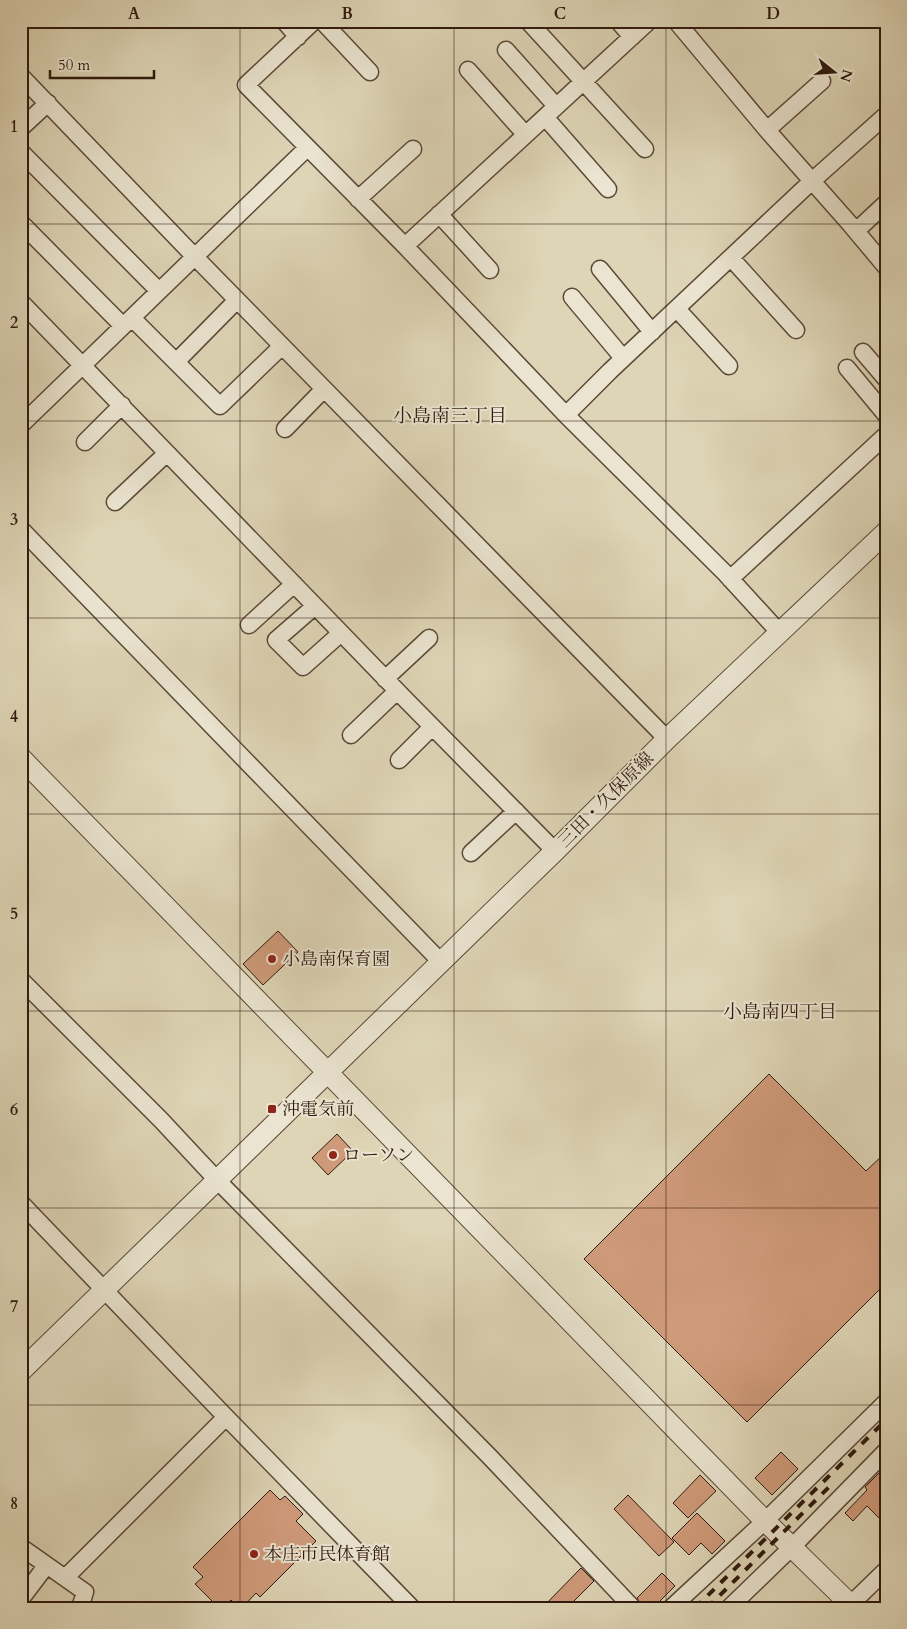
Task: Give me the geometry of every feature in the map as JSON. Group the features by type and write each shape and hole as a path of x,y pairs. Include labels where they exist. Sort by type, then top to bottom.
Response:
{"street":[{"path":"284,21 298,37"},
{"path":"314,21 246,85 405,246 566,415 730,579 780,632"},
{"path":"322,21 370,72"},
{"path":"528,21 645,149"},
{"path":"618,21 632,37"},
{"path":"405,246 648,21"},
{"path":"676,21 886,267"},
{"path":"506,50 608,190"},
{"path":"468,70 525,134"},
{"path":"21,76 195,257 667,739"},
{"path":"768,130 822,81"},
{"path":"21,128 48,103"},
{"path":"566,415 812,181 886,115"},
{"path":"21,425 307,148"},
{"path":"358,199 413,149"},
{"path":"21,152 159,292"},
{"path":"856,231 886,203"},
{"path":"439,214 490,270"},
{"path":"21,223 127,322 176,362 220,406 282,346"},
{"path":"731,258 796,330"},
{"path":"600,269 652,332"},
{"path":"572,297 624,358"},
{"path":"176,362 237,300"},
{"path":"21,302 385,679 555,850"},
{"path":"677,309 729,366"},
{"path":"863,352 886,379"},
{"path":"847,368 886,415"},
{"path":"285,429 324,389"},
{"path":"85,442 122,406"},
{"path":"730,579 886,435"},
{"path":"116,502 167,452"},
{"path":"21,529 441,962"},
{"name":"三田・久保原線","path":"21,1370 441,962 667,739 886,532"},
{"path":"249,625 294,584"},
{"path":"315,606 276,640 303,667 341,633"},
{"path":"385,679 429,638"},
{"path":"351,735 397,691"},
{"path":"399,760 432,727"},
{"path":"21,758 765,1521 852,1606 886,1570"},
{"path":"471,853 516,811"},
{"path":"21,980 161,1120 217,1180 489,1456 633,1608"},
{"path":"21,1203 226,1418 412,1608"},
{"path":"671,1608 765,1521 886,1402"},
{"path":"65,1578 226,1418"},
{"path":"729,1608 792,1547 886,1450"},
{"path":"21,1548 85,1592 80,1608"},
{"path":"21,1599 46,1566"}],"building":[{"path":"278,931 298,952 263,985 243,964"},
{"path":"769,1074 866,1171 886,1152 886,1283 747,1422 584,1259"},
{"name":"ローソン","path":"337,1134 353,1151 328,1175 312,1158"},
{"path":"781,1452 798,1469 772,1495 755,1478"},
{"path":"886,1466 886,1481 880,1488 886,1493 886,1525 867,1506 853,1521 845,1513 867,1490 865,1487"},
{"path":"700,1475 716,1491 688,1518 673,1503"},
{"name":"本庄市民体育館","path":"270,1490 280,1500 285,1496 303,1514 296,1521 316,1541 260,1597 256,1593 242,1608 238,1608 231,1600 223,1608 219,1608 195,1584 203,1577 193,1567"},
{"path":"628,1495 674,1542 659,1556 614,1509"},
{"path":"697,1513 725,1541 712,1554 701,1543 689,1555 672,1538"},
{"path":"581,1568 594,1581 567,1608 542,1608"},
{"path":"662,1573 675,1586 653,1608 643,1608 637,1598"}],"railway":[{"path":"695,1608 886,1420"},
{"path":"707,1608 833,1483"}],"place":[{"name":"小島南保育園","path":"272,959"},
{"name":"沖電気前","path":"272,1109"},
{"name":"ローソン","path":"333,1155"},
{"name":"本庄市民体育館","path":"254,1554"}],"district":[{"name":"小島南三丁目","path":"450,416"},
{"name":"小島南四丁目","path":"780,1012"}]}
